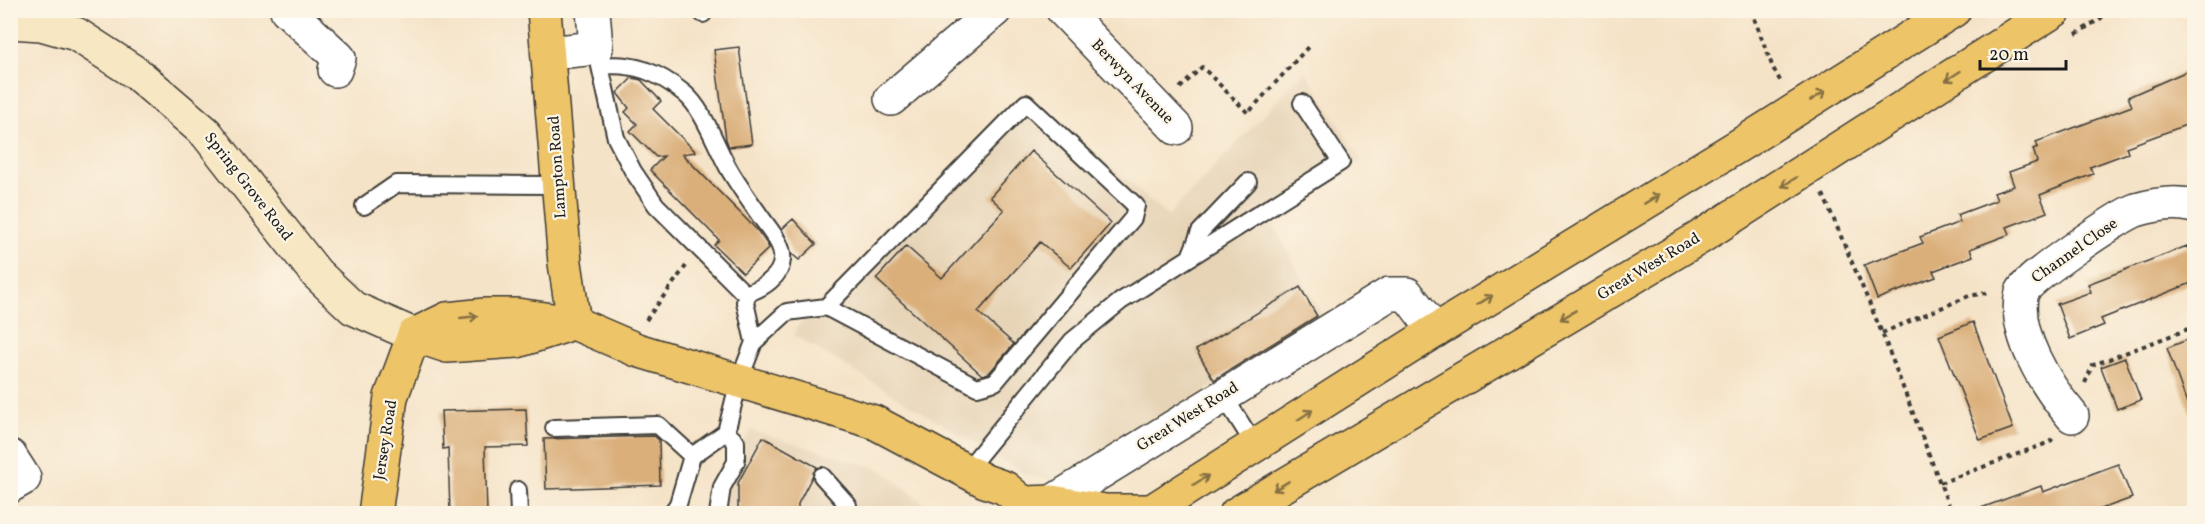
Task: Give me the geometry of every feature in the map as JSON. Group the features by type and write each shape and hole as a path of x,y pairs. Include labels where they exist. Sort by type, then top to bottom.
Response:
{"main road":[{"name":"Lampton Road","path":"544,10 565,263 574,323"},
{"path":"414,335 447,319 485,315 517,315 574,323 637,350 874,422 976,476 1005,488 1028,508 1149,512 1256,447 1436,330 1738,146 1954,10"},
{"name":"Great West Road","path":"1236,513 1699,238 2055,10"},
{"name":"Spring Grove Road","path":"32,18 76,34 136,73 206,133 316,273 353,308 414,335"},
{"name":"Jersey Road","path":"375,513 391,397 414,335"}],"street":[{"path":"287,10 339,58 335,70"},
{"path":"548,53 598,57 593,10"},
{"path":"891,99 995,10"},
{"name":"Berwyn Avenue","path":"1063,10 1167,119"},
{"name":"Channel Close","path":"2072,416 2052,393 2030,348 2020,315 2022,290 2037,274 2134,211 2180,202 2194,206"},
{"name":"Great West Road","path":"1028,508 1223,395 1389,294 1407,294 1436,330"},
{"path":"10,456 24,478 10,486"}],"lane":[{"path":"598,57 640,67 657,74 686,94 730,171 774,234 783,253 782,263 775,276 761,288 748,293 742,291 700,250 656,205 633,171 616,138 598,57"},
{"path":"718,513 722,487 736,462 739,381 754,342 787,312 826,307 977,387 994,382 1133,218 1136,206 1026,103 826,307"},
{"path":"976,476 1072,341 1120,301 1341,162 1302,103"},
{"path":"1190,257 1200,232 1248,182"},
{"path":"364,206 396,184 559,185"},
{"path":"748,293 745,302 754,342"},
{"path":"1223,395 1256,447"},
{"path":"554,428 658,425 692,456"},
{"path":"692,456 738,438"},
{"path":"672,513 678,504 692,456"},
{"path":"822,476 848,505 848,513"},
{"path":"518,490 519,513"}],"path":[{"path":"1750,10 1773,68 1782,84"},
{"path":"1167,119 1202,67 1248,113 1308,47"},
{"path":"1823,193 1882,333 1952,513"},
{"path":"637,350 646,317 700,250"},
{"path":"1882,333 1969,297 2008,290 2022,290"},
{"path":"1940,483 2050,442 2072,416 2093,364 2194,327"}],"shaded area":[{"path":"1305,71 1361,160 1269,217 1323,317 1059,482 1027,475 794,335 797,327 1025,91 1168,216"},
{"path":"751,430 882,470 936,513 703,514 726,467"}],"building":[{"path":"739,47 752,144 729,147 714,50"},
{"path":"2194,68 2194,122 2126,147 2128,153 2090,167 2093,174 2040,195 2047,212 2007,227 2010,234 1970,249 1973,256 1933,271 1936,277 1877,299 1864,265 1923,243 1920,237 1960,222 1957,215 1997,200 1994,193 2014,186 2009,172 2037,162 2033,149 2038,147 2036,142 2132,106 2128,97"},
{"path":"632,78 641,80 661,101 653,109 696,152 682,154 757,230 767,244 769,248 743,273 714,245 719,240 650,170 664,156 656,157 630,131 637,124 625,112 629,108 617,93"},
{"path":"1031,151 1111,223 1071,268 1040,242 978,312 1014,344 989,373 982,375 876,279 906,246 942,278 1004,210 990,197"},
{"path":"793,219 816,244 799,260 792,254 782,229"},
{"path":"2187,246 2194,264 2194,282 2101,319 2104,325 2070,339 2057,304 2091,292 2088,284"},
{"path":"1300,287 1317,316 1214,380 1196,350"},
{"path":"1973,322 2013,428 1980,440 1939,336"},
{"path":"2194,337 2194,416 2192,417 2167,348"},
{"path":"2125,358 2141,400 2117,409 2101,367"},
{"path":"526,409 528,446 485,447 487,513 450,513 448,448 443,449 441,411"},
{"path":"654,436 659,440 660,485 546,489 544,439"},
{"path":"763,437 817,467 798,504 798,513 738,513 738,483"},
{"path":"2118,464 2132,498 2090,513 1974,513 1973,511 2041,486 2043,492"}]}
